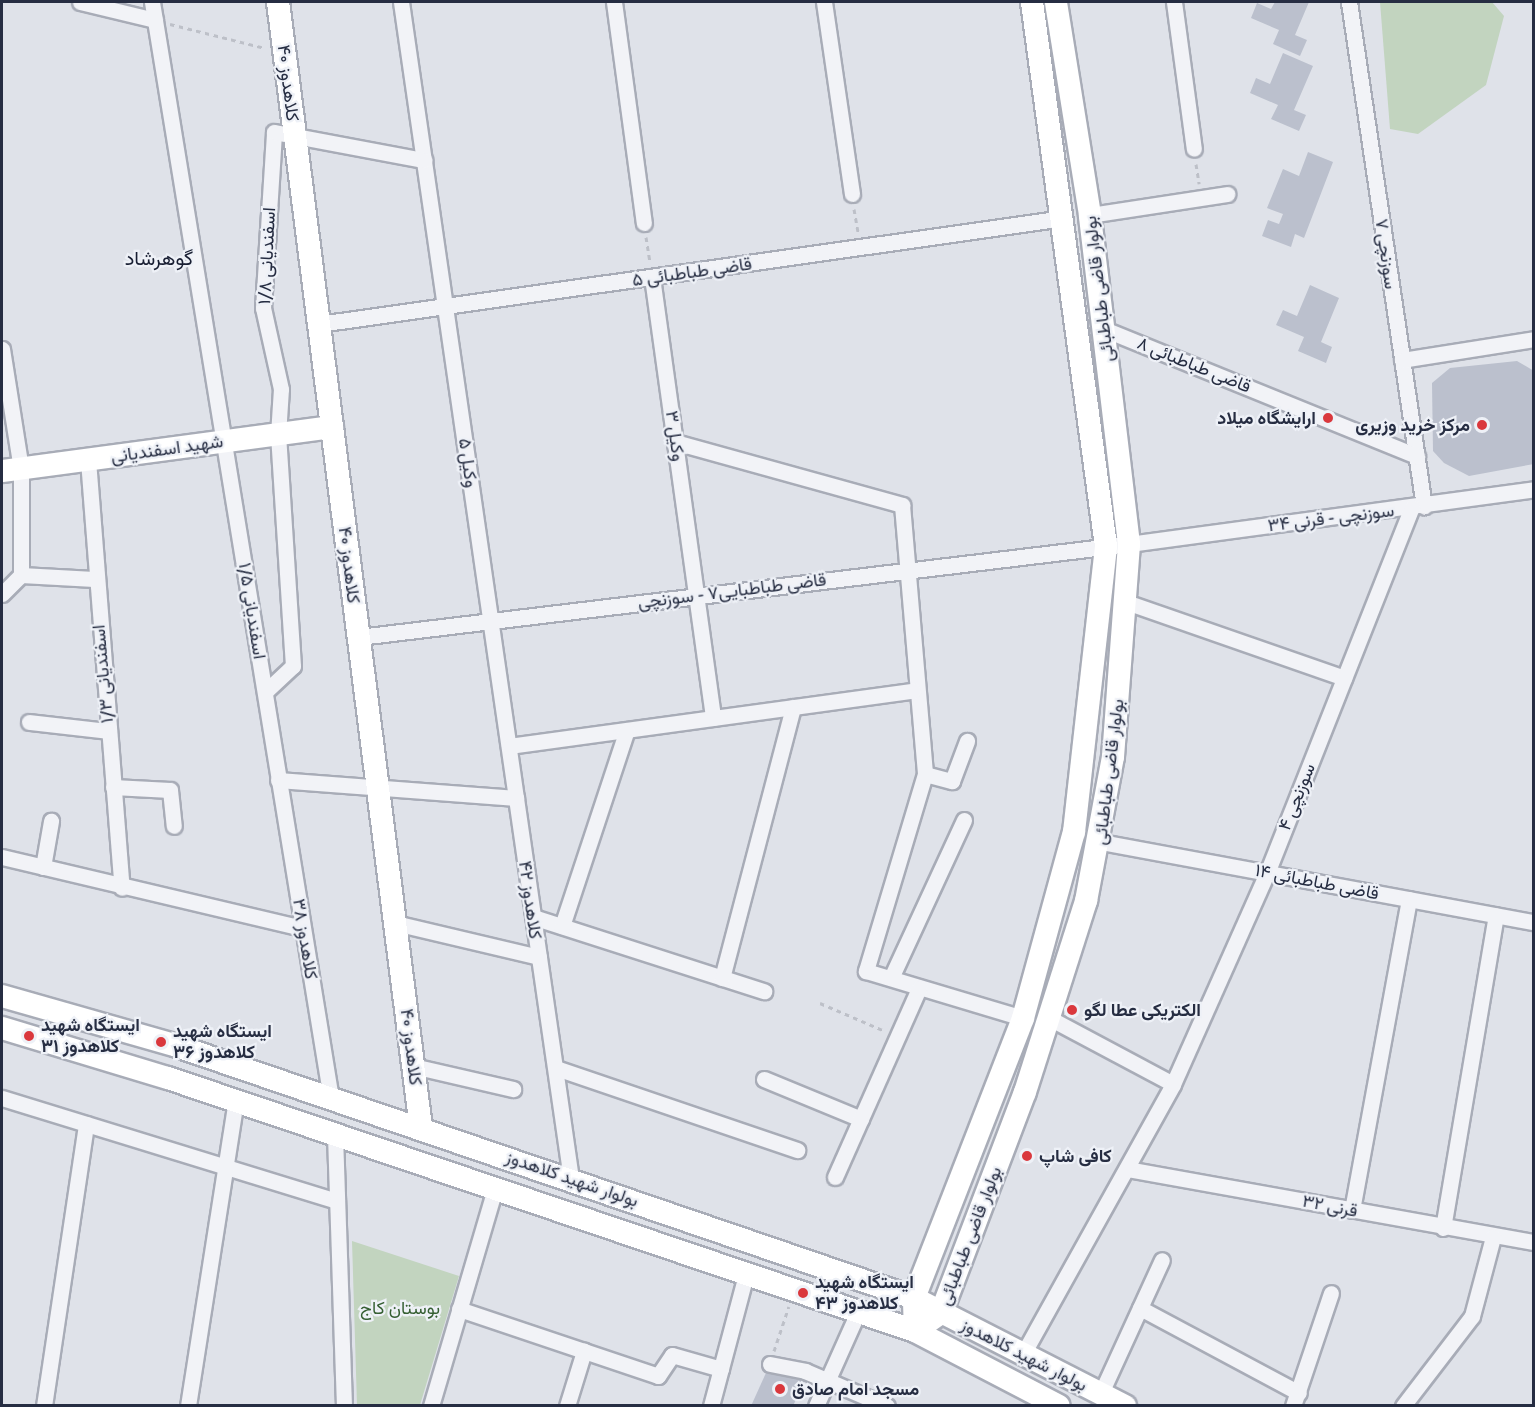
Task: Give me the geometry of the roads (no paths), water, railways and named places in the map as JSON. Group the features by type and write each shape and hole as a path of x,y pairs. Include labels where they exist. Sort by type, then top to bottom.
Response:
{"main road":[{"name":"کلاهدوز ۴۰","path":"278,2 421,1128"},
{"name":"بولوار قاضی طباطبائی","path":"915,1331 941,1313 1049,1018 1101,842 1126,602 1064,218 1032,2"},
{"name":"بولوار قاضی طباطبائی","path":"915,1331 914,1298 1023,1018 1074,832 1117,545 1104,329 1090,215 1056,2"},
{"name":"شهید اسفندیانی","path":"11,470 332,427"},
{"name":"بولوار شهید کلاهدوز","path":"2,996 177,1046 914,1298 1125,1406"},
{"name":"بولوار شهید کلاهدوز","path":"2,1028 236,1101 915,1331 1059,1406"}],"street":[{"path":"80,2 155,20"},
{"name":"اسفندیانی ۱/۵","path":"152,2 191,249 226,442 278,780"},
{"name":"وکيل ۵","path":"401,2 490,621"},
{"path":"614,2 645,223"},
{"path":"824,2 852,194"},
{"path":"1174,2 1194,149"},
{"name":"سوزنچی ۷","path":"1349,2 1417,456 1418,506"},
{"name":"اسفندیانی ۱/۸","path":"278,435 281,389 263,308 274,132 294,134"},
{"path":"294,134 424,160"},
{"path":"1090,215 1227,194"},
{"name":"قاضی طباطبائی ۵","path":"319,324 1064,218"},
{"name":"وکيل ۳","path":"652,277 713,718"},
{"name":"قاضی طباطبائی ۸","path":"1104,329 1417,456"},
{"path":"1402,360 1533,339"},
{"path":"2,349 21,576"},
{"path":"265,692 292,666 278,435"},
{"path":"675,442 902,505 914,691 925,774 866,970 1023,1018"},
{"name":"اسفندیانی ۱/۳","path":"88,460 94,579 122,888"},
{"name":"سوزنچی - قرنی ۳۴","path":"1117,545 1533,489"},
{"name":"سوزنچی ۴","path":"1023,1354 1173,1084 1267,873 1344,678 1418,506"},
{"name":"قاضی طباطبایی۷ - سوزنچی","path":"359,637 1117,545"},
{"path":"2,594 21,576 94,579"},
{"path":"1126,602 1344,678"},
{"name":"کلاهدوز ۴۲","path":"490,621 571,1179"},
{"path":"509,746 914,691"},
{"path":"722,978 793,707"},
{"path":"29,722 108,731"},
{"path":"562,926 627,730"},
{"path":"925,774 952,781 967,741"},
{"path":"278,780 516,798"},
{"name":"کلاهدوز ۳۸","path":"278,780 331,1099"},
{"path":"113,787 170,790 174,826"},
{"path":"891,978 963,820"},
{"path":"43,867 51,821"},
{"name":"قاضی طباطبائی ۱۴","path":"1101,842 1533,922"},
{"path":"2,857 122,888 303,928"},
{"path":"1352,1210 1409,899"},
{"path":"1443,1228 1496,915"},
{"path":"533,917 764,992"},
{"path":"395,923 539,957"},
{"path":"835,1178 919,988"},
{"path":"1049,1018 1173,1084"},
{"path":"413,1066 513,1089"},
{"path":"556,1068 797,1150"},
{"path":"764,1079 861,1119"},
{"path":"2,1098 336,1201"},
{"path":"188,1406 236,1101"},
{"path":"44,1406 86,1124"},
{"path":"335,1135 344,1406"},
{"name":"قرنی ۳۲","path":"1127,1169 1492,1237 1533,1242"},
{"path":"430,1406 495,1188"},
{"path":"1402,1406 1472,1316 1492,1237"},
{"path":"1101,1393 1162,1260"},
{"path":"711,1406 746,1274"},
{"path":"1140,1308 1296,1399 1331,1293"},
{"path":"459,1309 658,1376 672,1355 721,1369"},
{"path":"816,1406 858,1312"},
{"path":"567,1406 584,1351"},
{"path":"770,1364 827,1381 887,1406"},
{"path":"1021,1386 1036,1406"}],"place":[{"name":"ارايشگاه ميلاد","path":"1328,418"},
{"name":"مرکز خرید وزیری","path":"1482,425"},
{"name":"الکتریکی عطا لگو","path":"1072,1010"},
{"name":"ایستگاه شهید کلاهدوز ۳۱","path":"29,1036"},
{"name":"ایستگاه شهید کلاهدوز ۳۶","path":"161,1042"},
{"name":"کافی شاپ","path":"1027,1156"},
{"name":"ایستگاه شهید کلاهدوز ۴۳","path":"803,1293"},
{"name":"مسجد امام صادق","path":"780,1389"}],"district":[{"name":"گوهرشاد","path":"159,258"}],"park label":[{"name":"بوستان کاج","path":"400,1308"}]}
